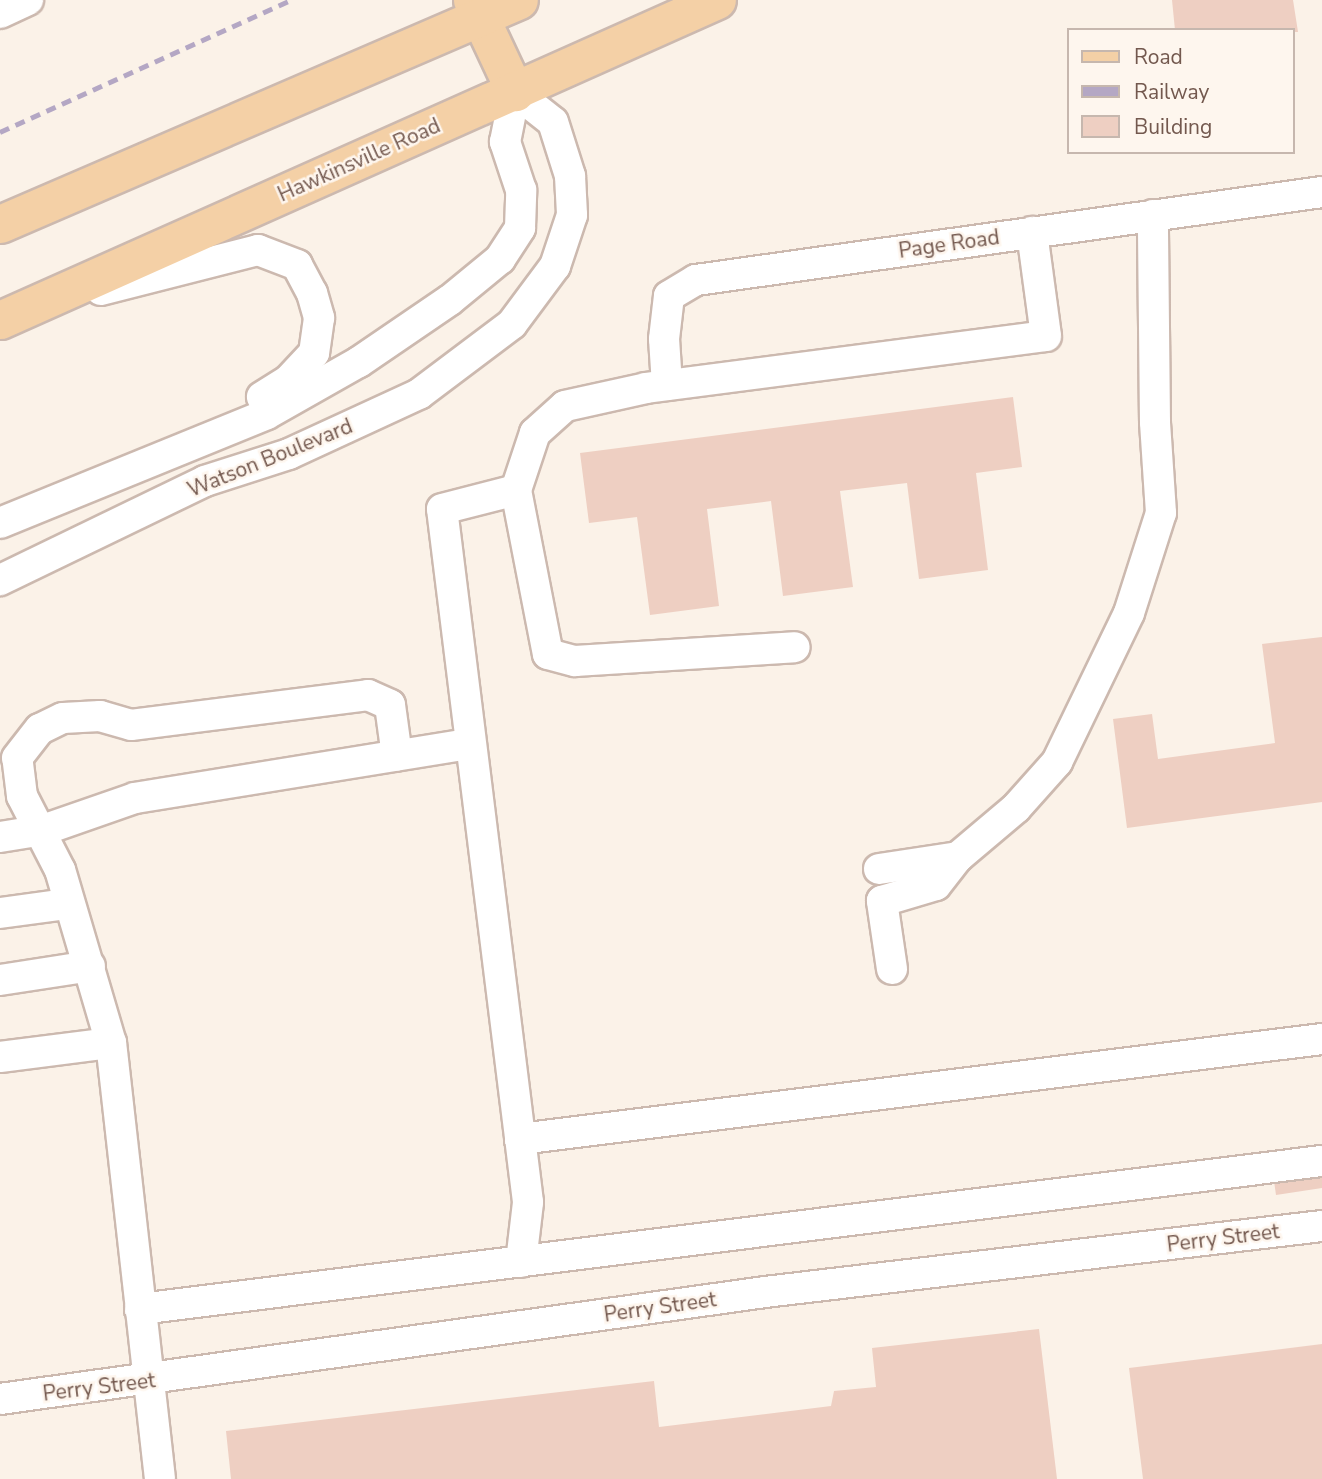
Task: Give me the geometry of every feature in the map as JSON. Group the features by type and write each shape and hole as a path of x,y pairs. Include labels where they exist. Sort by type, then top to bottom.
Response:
{"main road":[{"path":"0,224 476,8 519,0"},
{"name":"Hawkinsville Road","path":"0,321 717,0"},
{"name":"Watson Boulevard","path":"476,8 515,92"}],"street":[{"path":"0,13 29,0"},
{"name":"Watson Boulevard","path":"0,523 267,414 359,362 500,259 520,228 522,190 505,142 515,92 553,122 570,176 572,215 555,266 512,324 419,394 289,454 205,481 0,580"},
{"name":"Page Road","path":"667,385 664,339 669,296 696,280 1322,192"},
{"path":"892,969 883,901 936,885 958,858 1016,808 1057,762 1129,613 1161,513 1155,422 1153,215"},
{"path":"795,647 575,661 548,654 516,490 535,433 565,406 667,385 1046,336 1032,232"},
{"path":"0,321 234,254 258,250 297,265 319,318 314,353 289,380 181,447"},
{"path":"516,490 442,509 528,1202 521,1262"},
{"path":"160,1479 111,1042 90,966 67,904 60,870 43,830 22,796 9,762 40,729 63,718 100,716 131,725 368,695 390,705 397,756"},
{"path":"0,837 43,830 135,798 470,744"},
{"path":"879,869 958,858"},
{"path":"0,913 67,904"},
{"path":"0,980 90,966"},
{"path":"520,1139 1322,1040"},
{"path":"0,1057 111,1042"},
{"path":"140,1309 1322,1161"},
{"name":"Perry Street","path":"0,1399 148,1381 765,1292 1322,1226"}],"building":[{"path":"1172,0 1293,0 1298,32 1294,32 1294,28 1175,28"},
{"path":"1013,397 1022,467 976,473 988,570 919,579 907,483 840,491 853,587 783,596 771,501 707,509 719,606 650,615 637,517 589,523 580,453"},
{"path":"1322,637 1322,802 1127,828 1113,719 1152,714 1158,759 1275,743 1262,644"},
{"path":"1322,1152 1322,1188 1276,1195 1271,1160"},
{"path":"1039,1329 1057,1479 231,1479 226,1431 654,1381 659,1427 831,1406 834,1391 876,1387 872,1348"},
{"path":"1322,1344 1322,1479 1143,1479 1129,1368"}],"railway":[{"path":"0,132 291,0"}]}
